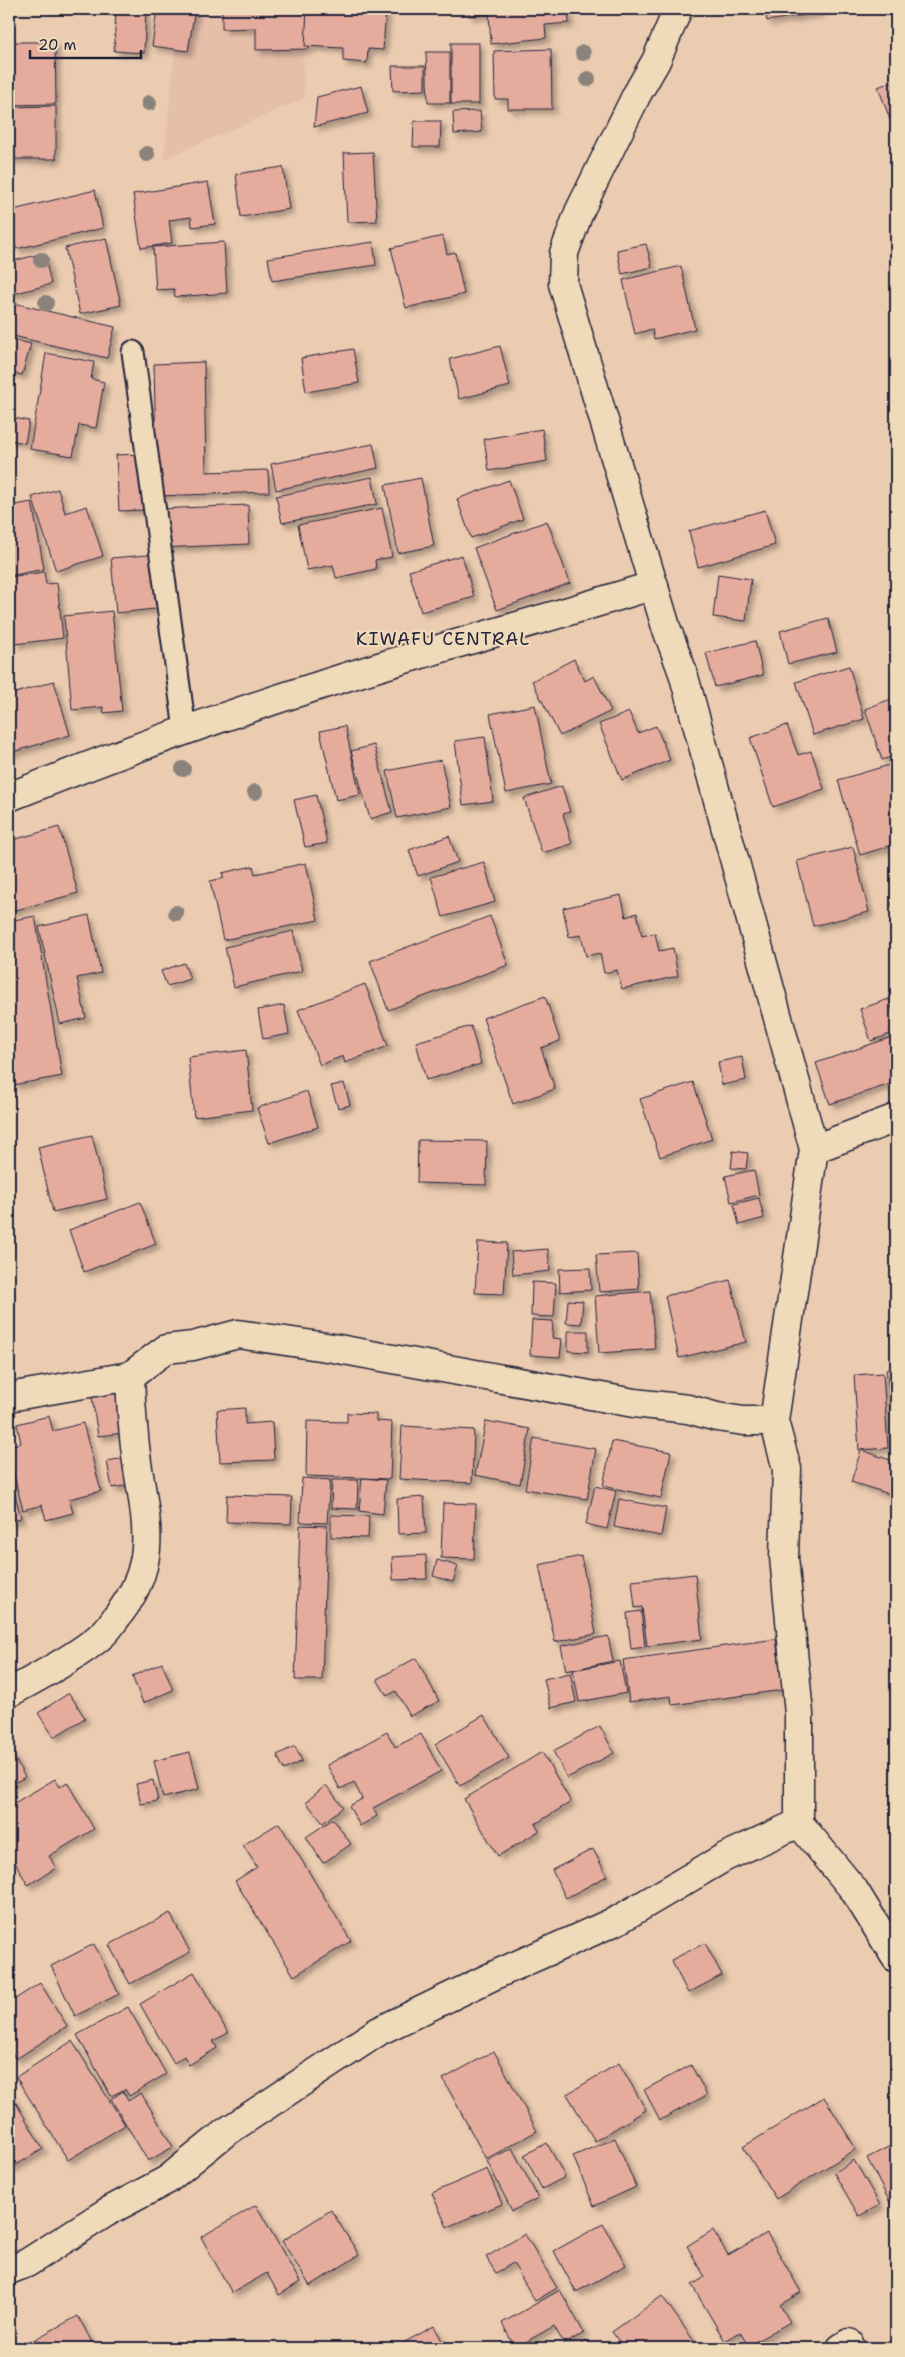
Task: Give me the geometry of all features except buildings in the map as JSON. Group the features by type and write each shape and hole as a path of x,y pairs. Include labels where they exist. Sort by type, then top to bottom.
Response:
{"street":[{"path":"678,9 656,61 637,94 579,212 564,253 563,284 654,585 683,673 814,1149 774,1421 787,1469 784,1557 798,1714 799,1823 854,1890 896,1958"},
{"path":"9,797 185,730 338,679 547,619 654,585"},
{"path":"814,1149 896,1118"},
{"path":"9,1397 130,1376 166,1349 193,1346 238,1334 333,1348 634,1403 688,1409 717,1417 744,1421 774,1421"},
{"path":"9,1693 83,1648 105,1632 125,1607 140,1581 147,1551 147,1542 145,1509 132,1424 130,1376"},
{"path":"9,2270 27,2262 107,2212 167,2180 226,2132 379,2031 497,1974 618,1920 725,1857 799,1823"}],"lane":[{"path":"133,352 185,730"}],"shaded area":[{"path":"179,9 301,9 305,98 164,159"}],"district":[{"name":"KIWAFU CENTRAL","path":"443,639"}]}
